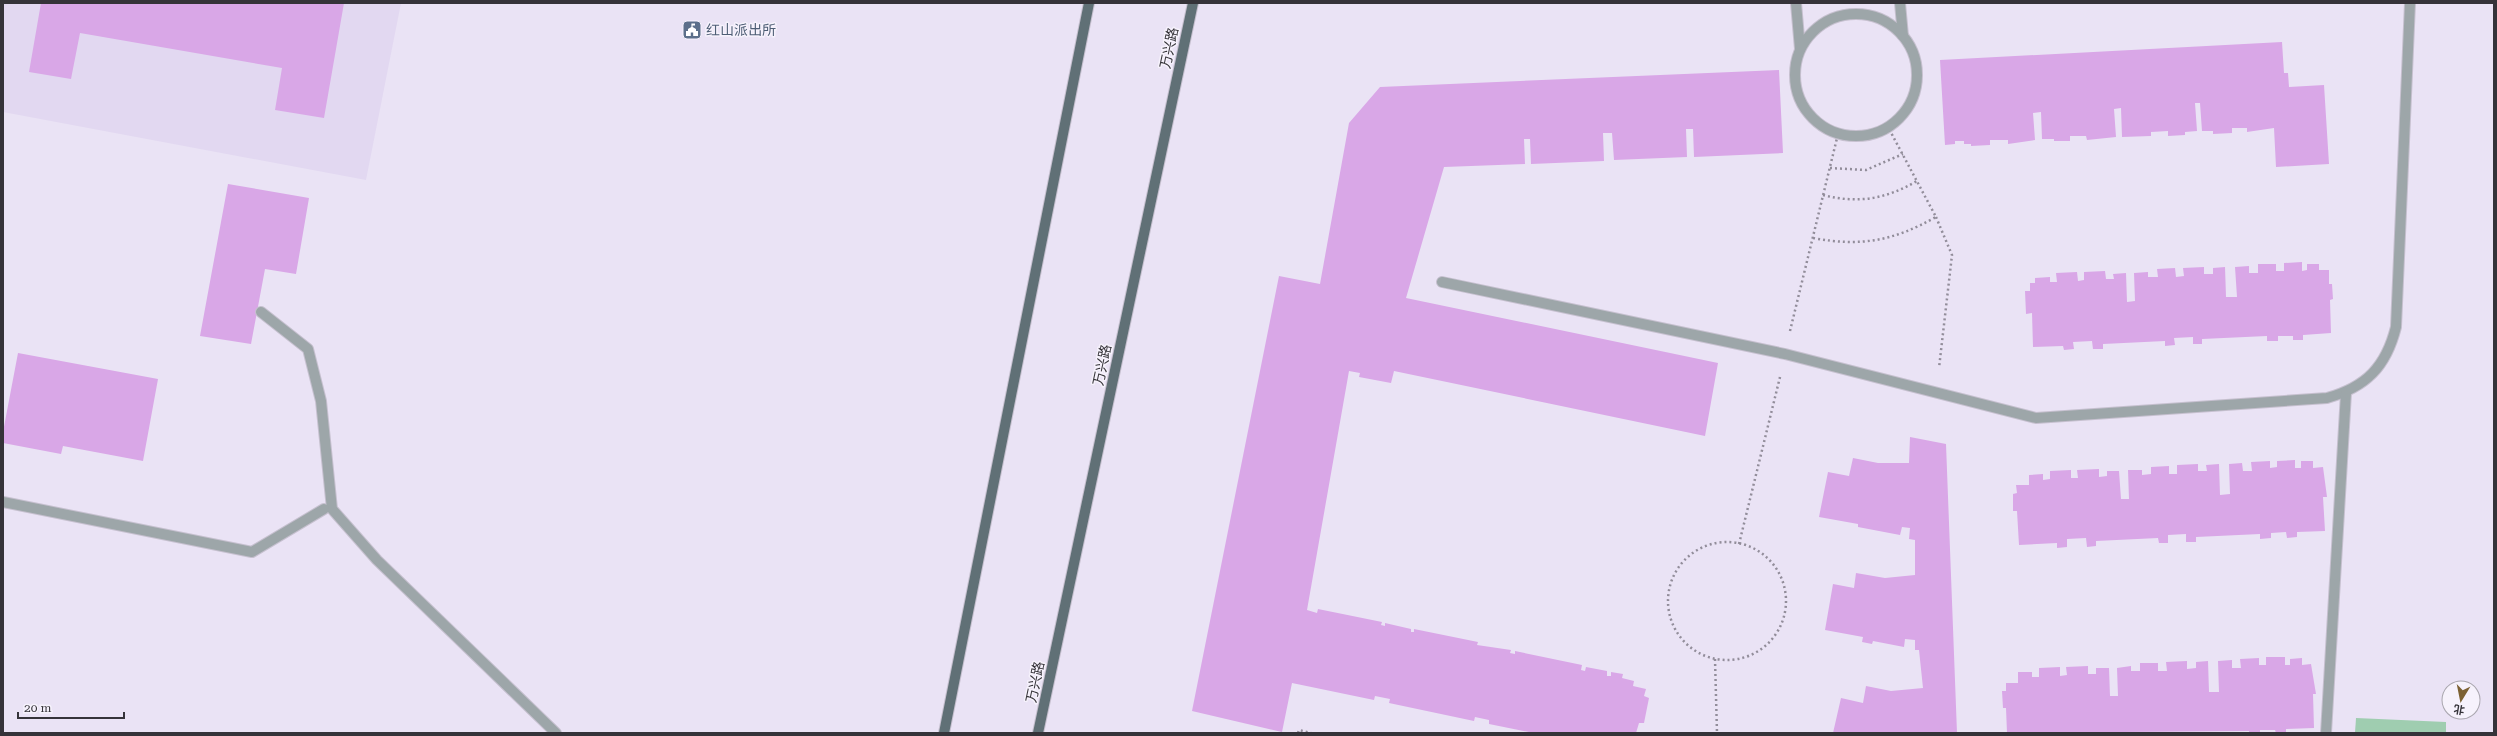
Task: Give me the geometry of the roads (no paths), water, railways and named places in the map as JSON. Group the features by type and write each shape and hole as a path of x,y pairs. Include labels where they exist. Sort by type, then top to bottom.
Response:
{"main road":[{"path":"944,733 1090,3"},
{"name":"万兴路","path":"1038,733 1193,3"}],"lane":[{"path":"1796,3 1800,49 1795,71 1795,83 1799,100 1808,114 1822,126 1838,134 1861,136 1872,134 1888,127 1902,116 1912,101 1916,85 1917,68 1912,51 1903,36 1890,24 1874,16 1857,14 1839,16 1823,23 1810,34 1800,49"},
{"path":"1900,3 1903,36"},
{"path":"1442,282 1785,354 2036,418 2327,398 2346,393 2363,383 2378,368 2386,356 2396,327 2410,3"},
{"path":"262,312 308,349 321,401 332,509 377,560 556,733"},
{"path":"2326,733 2346,393"},
{"path":"3,502 252,552 324,509"}],"place":[{"name":"红山派出所","path":"692,30"}]}
